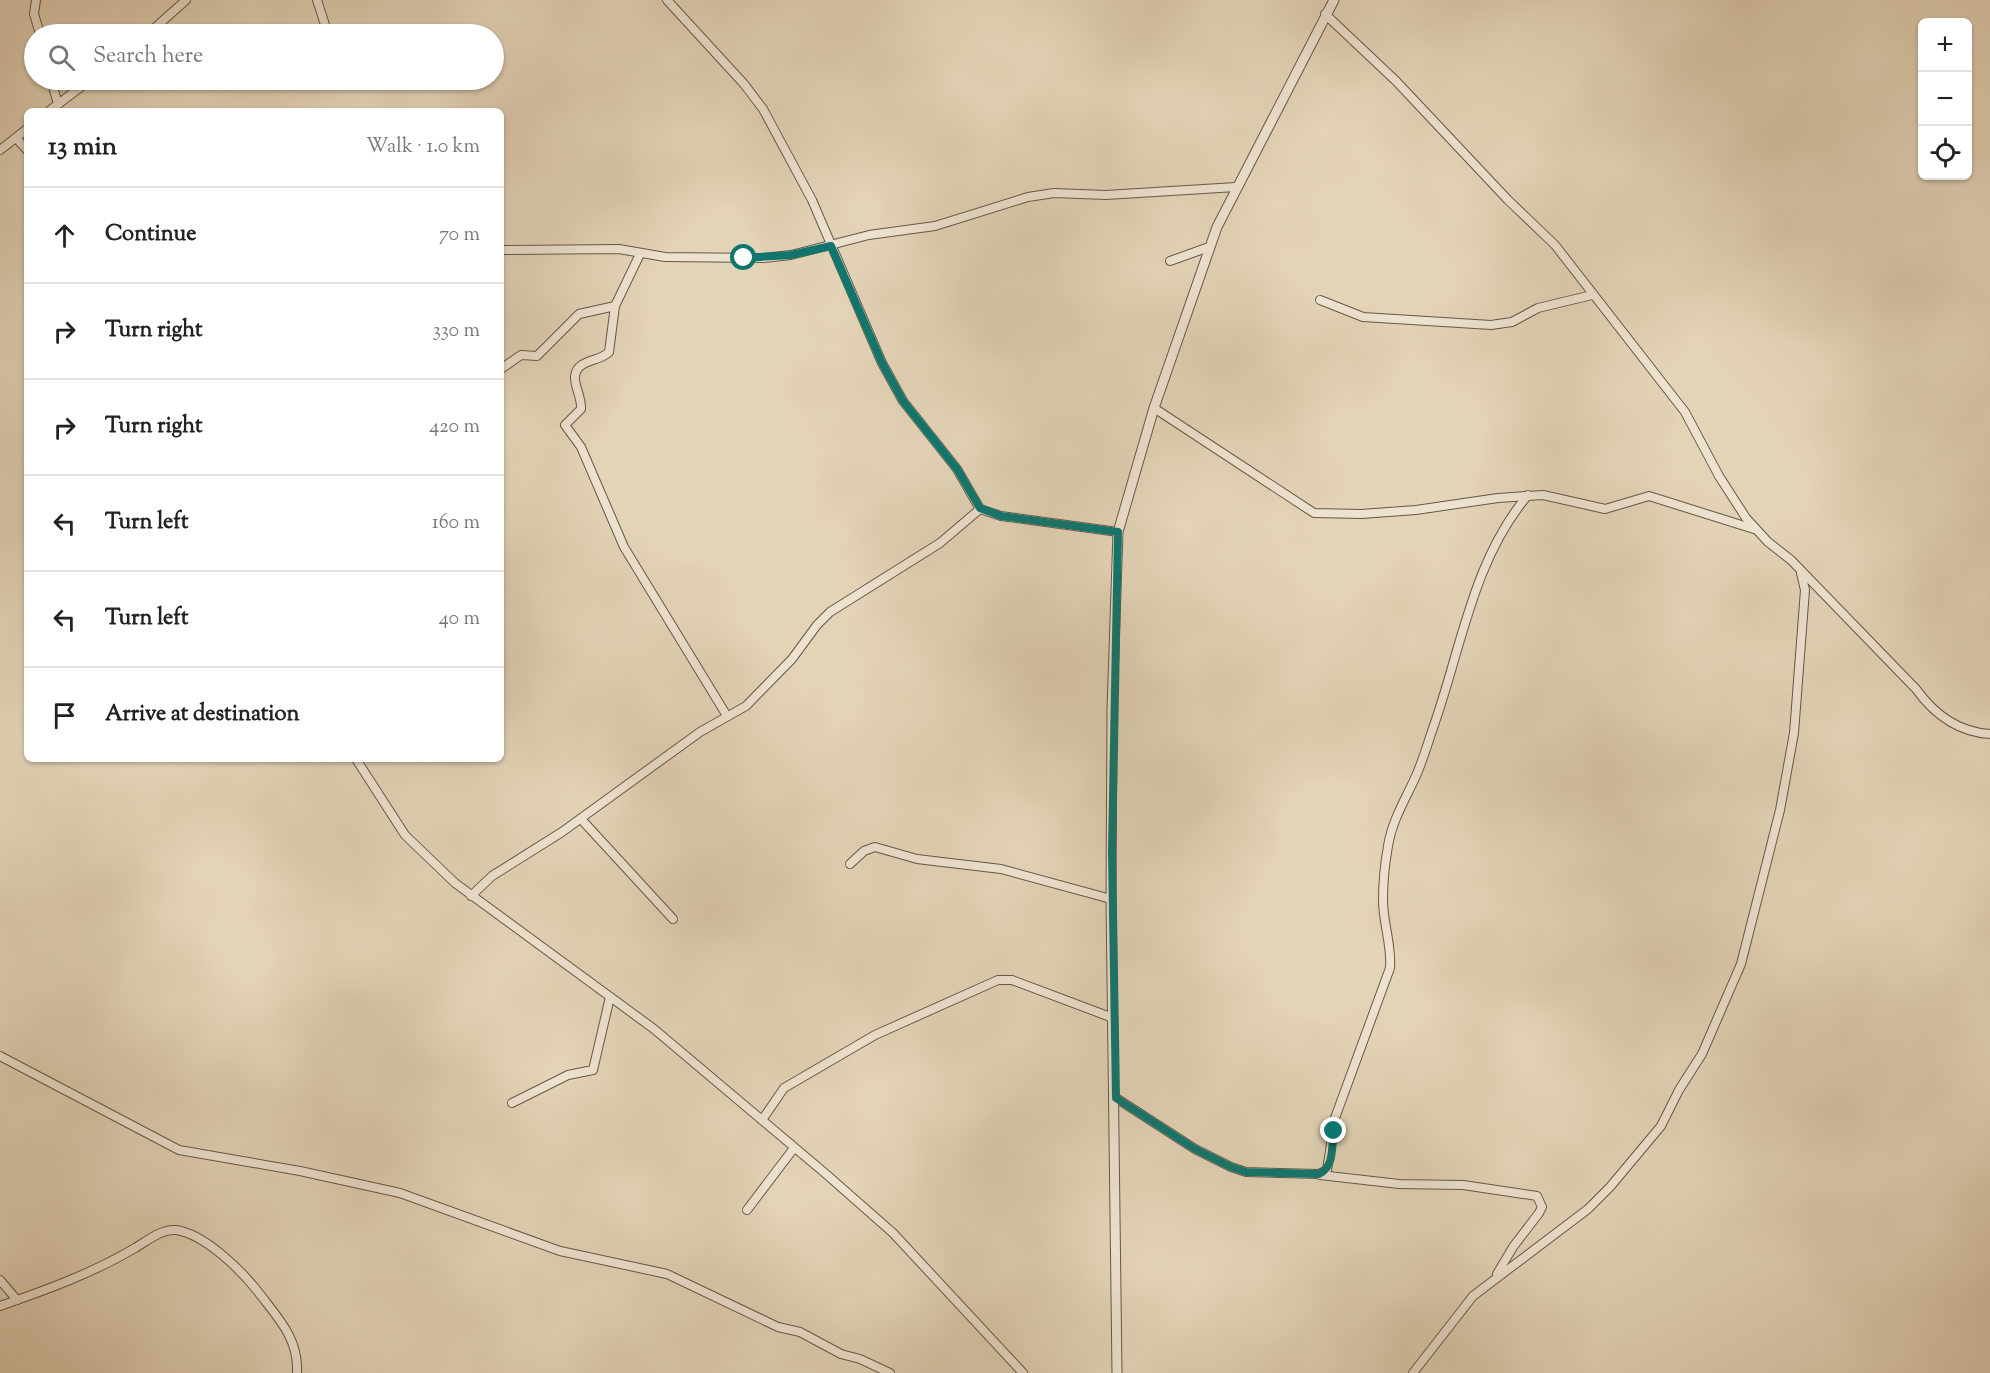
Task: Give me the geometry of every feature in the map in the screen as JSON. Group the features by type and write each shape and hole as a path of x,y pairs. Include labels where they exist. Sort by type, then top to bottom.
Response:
{"street":[{"path":"36,0 34,14 37,24"},
{"path":"159,24 186,0"},
{"path":"317,0 325,24"},
{"path":"667,0 744,84 763,109 812,200 882,363 903,401 957,469 980,508 1001,516 1118,532"},
{"path":"1117,1373 1116,1098 1112,899 1113,708 1118,532 1154,408 1209,247 1236,187 1334,0"},
{"path":"1325,15 1396,81 1508,200 1555,245 1685,412 1732,499 1755,530 1800,570 1916,689 1931,710 1952,724 1990,734"},
{"path":"54,90 58,104"},
{"path":"53,108 77,90"},
{"path":"0,150 4,142 16,138 24,131"},
{"path":"16,138 24,147"},
{"path":"504,250 619,249 665,257 764,258 831,246 869,235 935,226 1028,197 1045,194 1106,195 1236,187"},
{"path":"1170,261 1209,247"},
{"path":"640,254 615,306 612,347 605,356 583,363 577,369 574,377 580,409 565,424 581,447 624,548 727,716"},
{"path":"1320,300 1363,317 1491,325 1512,322 1538,308 1592,295"},
{"path":"504,367 521,355 537,356 579,314 615,306"},
{"path":"1154,408 1314,513 1361,514 1416,510 1528,495 1543,495 1605,508 1649,496 1755,530"},
{"path":"1319,1174 1328,1170 1335,1118 1390,968 1392,951 1383,901 1388,844 1396,816 1416,777 1493,545 1511,515 1528,495"},
{"path":"471,896 492,876 581,819 666,756 746,706 792,659 816,625 830,612 940,543 980,508"},
{"path":"1413,1373 1473,1296 1588,1209 1646,1146 1702,1054 1741,964 1780,810 1794,733 1805,590 1800,570"},
{"path":"358,762 405,835 471,896 654,1029 893,1233 1023,1373"},
{"path":"581,819 673,919"},
{"path":"850,864 864,851 875,847 917,859 1001,869 1112,899"},
{"path":"762,1120 784,1088 875,1035 998,980 1012,980 1113,1018"},
{"path":"512,1103 567,1075 594,1070 610,997"},
{"path":"0,1056 179,1150 300,1171 400,1193 560,1251 667,1274 778,1327 800,1332 842,1354 861,1359 890,1373"},
{"path":"1116,1098 1195,1149 1246,1172 1319,1174 1400,1184 1463,1185 1537,1196 1542,1207 1539,1213 1513,1247 1495,1278"},
{"path":"747,1210 794,1148"},
{"path":"0,1306 107,1263 154,1235 173,1230 188,1233 232,1264 289,1330 298,1360 297,1373"},
{"path":"0,1280 18,1300"}],"route":[{"path":"744,258 791,255 831,246 882,363 903,401 957,469 980,508 1001,516 1118,532 1112,851 1116,1098 1195,1149 1246,1172 1319,1174 1328,1170 1334,1131"}]}
